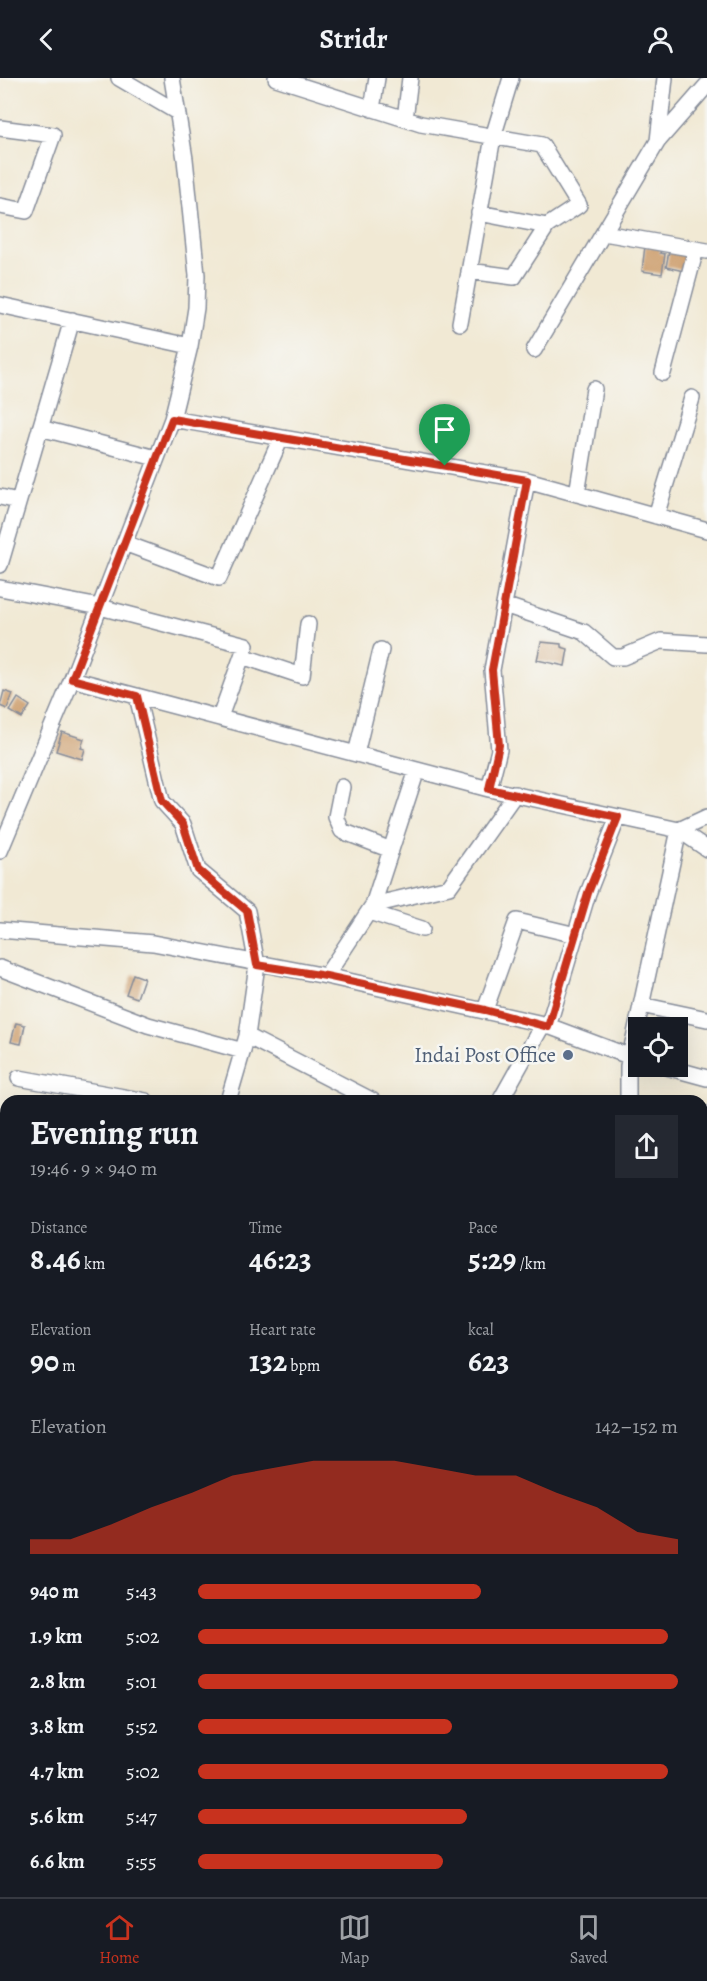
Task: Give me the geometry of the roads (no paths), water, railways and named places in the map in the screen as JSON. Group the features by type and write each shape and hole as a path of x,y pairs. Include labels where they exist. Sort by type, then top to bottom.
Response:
{"street":[{"path":"119,78 177,112"},
{"path":"0,851 72,679 172,419 190,346 196,308 197,274 185,159 172,78"},
{"path":"276,78 320,85 372,109 405,119 542,145 579,205 547,226 514,277 469,272"},
{"path":"372,109 376,78"},
{"path":"405,119 410,78"},
{"path":"460,323 492,137 511,78"},
{"path":"658,141 665,78"},
{"path":"534,350 658,141 707,85"},
{"path":"0,128 52,135 26,211 0,206"},
{"path":"479,213 547,226"},
{"path":"604,233 702,250 663,373"},
{"path":"0,305 190,346"},
{"path":"0,565 72,320"},
{"path":"577,494 594,389"},
{"path":"656,516 693,398"},
{"path":"172,419 527,480 707,530"},
{"path":"40,428 156,458"},
{"path":"124,543 219,578 281,438"},
{"path":"489,789 499,745 492,670 527,480"},
{"path":"0,497 18,501"},
{"path":"0,588 100,607 246,645 219,717"},
{"path":"504,604 584,632 606,654 613,657 623,657 655,642 707,644"},
{"path":"242,656 302,676 308,624"},
{"path":"357,754 381,650"},
{"path":"72,679 489,789 679,830 707,849"},
{"path":"137,696 162,801 183,824 198,870 247,911 257,965 245,1044 230,1095"},
{"path":"326,976 371,909 417,770"},
{"path":"342,787 336,817 342,831 391,850"},
{"path":"371,909 449,887 515,794"},
{"path":"504,1095 545,1025 588,893 618,817"},
{"path":"679,830 707,817"},
{"path":"639,1017 679,830"},
{"path":"371,909 422,929"},
{"path":"485,1010 517,921 576,935"},
{"path":"0,930 153,944 326,976 545,1025 628,1057"},
{"path":"0,968 148,1025 245,1044 360,1095"},
{"path":"641,1005 707,1019"},
{"path":"688,1073 707,1078"},
{"path":"629,1095 631,1077"},
{"path":"19,1078 113,1095"}],"place":[{"name":"Indai Post Office","path":"568,1055"}]}
